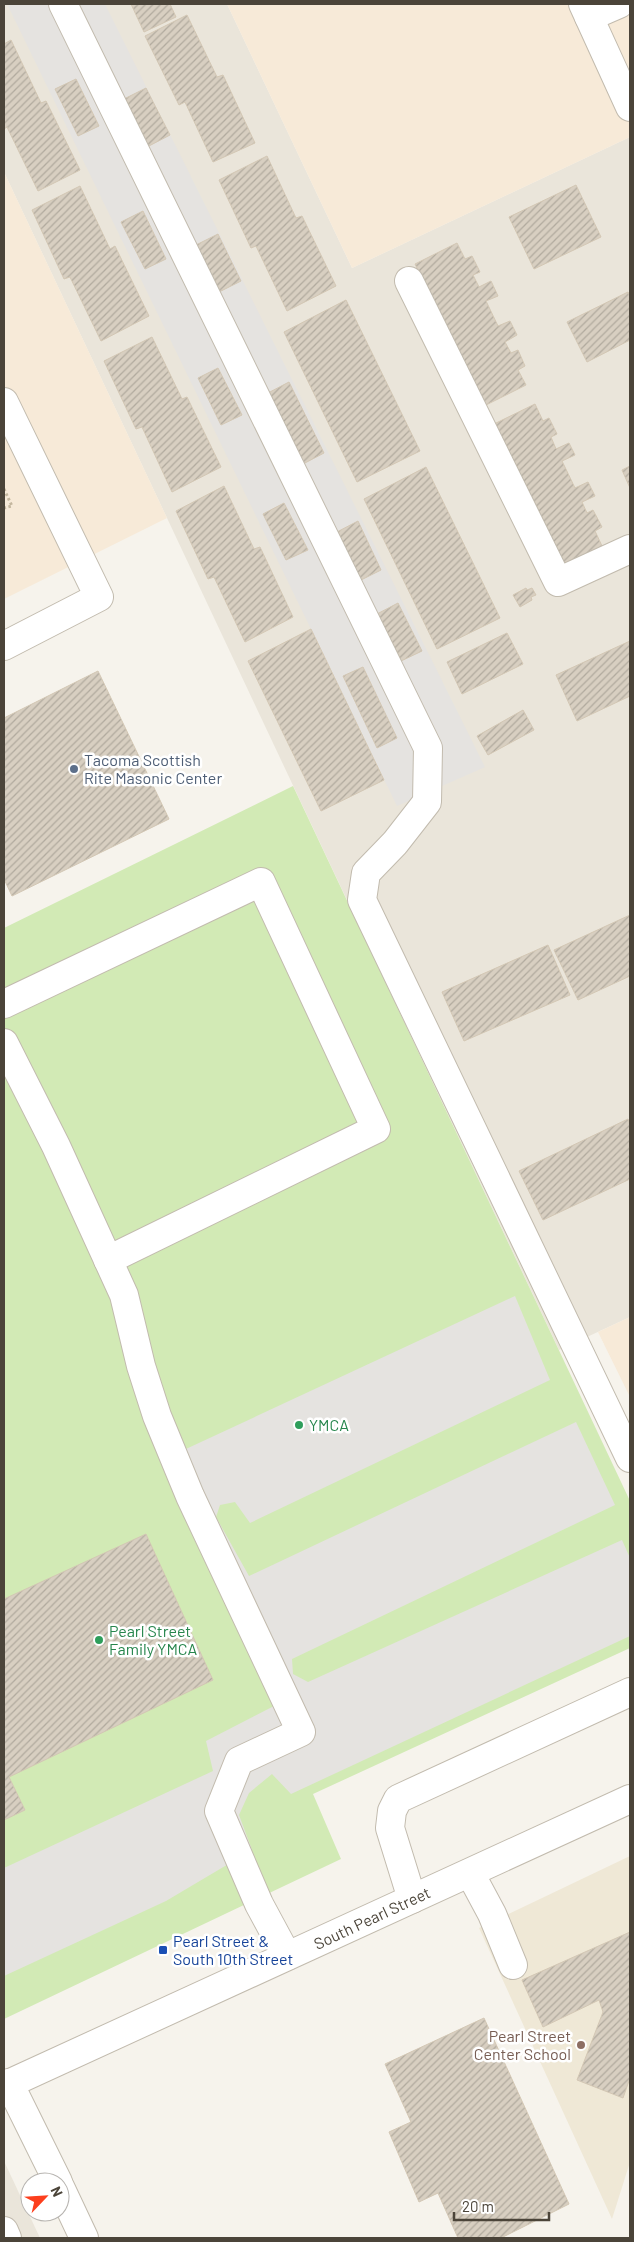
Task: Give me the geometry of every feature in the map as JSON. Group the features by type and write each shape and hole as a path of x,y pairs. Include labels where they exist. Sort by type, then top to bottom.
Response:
{"street":[{"path":"62,4 428,748 427,802 395,843 366,873 362,900 630,1458"},
{"path":"619,4 586,10 630,107"},
{"path":"409,281 558,582 630,549"},
{"path":"4,402 99,597 4,646"},
{"path":"4,1004 261,882 376,1129 108,1260"},
{"path":"4,1043 56,1146 124,1295 142,1366 161,1425 190,1496 301,1732 239,1762 219,1811 260,1904 287,1956"},
{"path":"412,1899 390,1828 392,1811 398,1799 630,1692"},
{"name":"South Pearl Street","path":"6,2084 630,1799"},
{"path":"470,1873 492,1914 513,1965"},
{"path":"6,2084 53,2172"},
{"path":"70,2208 84,2238"},
{"path":"4,2231 7,2238"}],"path":[{"path":"4,489 12,506 4,508"}],"shaded area":[{"path":"4,4 227,4 352,268 630,137 630,1317 559,1350 4,172"},
{"path":"12,4 105,4 485,767 397,806 8,6"},
{"path":"227,4 630,4 630,137 352,268"},
{"path":"4,172 167,518 4,599"},
{"path":"515,1296 550,1380 250,1523 235,1502 220,1505 216,1517 249,1576 576,1422 615,1505 292,1659 293,1674 308,1682 622,1540 630,1558 630,1636 291,1794 272,1774 249,1793 239,1815 252,1850 166,1901 4,1976 4,1868 213,1771 206,1741 274,1706 160,1461"},
{"path":"630,1317 630,1397 598,1332"},
{"name":"Pearl Street Center School","path":"630,1856 630,2162 612,2219 479,1928"},
{"path":"4,2161 20,2195 20,2222 33,2222 40,2238 4,2238"}],"green space":[{"name":"YMCA","path":"293,786 630,1501 630,1648 313,1794 341,1859 4,2019 4,928"}],"building":[{"path":"131,4 170,4 176,17 144,32"},
{"path":"187,15 217,77 223,75 255,143 213,162 185,102 179,105 145,36"},
{"path":"11,40 41,103 46,101 80,170 38,191 7,127 4,129 4,44"},
{"path":"76,79 99,126 78,136 55,89"},
{"path":"146,88 170,135 147,147 124,99"},
{"path":"267,156 296,218 302,216 336,286 287,311 256,246 251,248 219,180"},
{"path":"576,185 601,237 534,269 509,217"},
{"path":"80,186 110,249 115,246 149,316 101,341 70,277 64,279 32,210"},
{"path":"143,211 166,259 145,269 121,222"},
{"path":"218,234 241,281 219,292 196,245"},
{"path":"457,243 465,259 472,256 480,272 473,275 479,287 491,281 498,296 486,301 498,326 510,321 517,335 505,342 511,353 518,350 525,366 518,370 526,385 484,406 415,264"},
{"path":"628,292 630,297 630,340 587,362 567,322"},
{"path":"346,300 420,451 357,482 284,332"},
{"path":"152,337 182,399 187,397 221,467 172,492 142,427 136,429 104,361"},
{"path":"218,368 242,415 221,425 198,378"},
{"path":"289,382 324,453 303,464 268,393"},
{"path":"535,404 543,421 549,418 557,434 551,437 556,449 569,443 575,455 562,461 575,488 588,482 595,496 582,502 587,513 593,510 602,527 595,531 602,546 560,567 492,425"},
{"path":"630,466 630,488 622,470"},
{"path":"426,467 500,618 437,649 364,499"},
{"path":"224,486 254,549 260,547 293,617 245,642 214,577 208,579 176,511"},
{"path":"284,503 308,550 286,560 263,514"},
{"path":"358,521 381,570 361,580 337,532"},
{"path":"526,588 527,590 532,588 536,595 531,597 532,600 520,607 513,595"},
{"path":"398,603 422,651 401,661 377,614"},
{"path":"311,629 384,780 321,811 248,661"},
{"path":"507,633 523,664 462,694 447,662"},
{"path":"630,641 630,696 577,721 556,675"},
{"path":"363,667 397,738 377,748 343,676"},
{"name":"Tacoma Scottish Rite Masonic Center","path":"98,671 169,819 12,896 4,879 4,718"},
{"path":"523,710 534,730 488,755 477,736"},
{"path":"630,915 630,976 578,1000 554,950"},
{"path":"548,945 570,995 464,1041 442,992"},
{"path":"628,1119 630,1124 630,1179 543,1220 519,1171"},
{"name":"Pearl Street Family YMCA","path":"146,1534 213,1680 9,1777 25,1810 4,1820 4,1599"},
{"path":"630,1932 630,2078 623,2098 577,2080 603,2012 599,2000 543,2027 522,1980"},
{"path":"484,2018 569,2204 501,2238 458,2238 438,2193 419,2202 389,2132 411,2122 385,2064"}],"place":[{"name":"Tacoma Scottish Rite Masonic Center","path":"74,769"},
{"name":"YMCA","path":"299,1425"},
{"name":"Pearl Street Family YMCA","path":"99,1640"},
{"name":"Pearl Street & South 10th Street","path":"163,1950"},
{"name":"Pearl Street Center School","path":"581,2045"}]}
